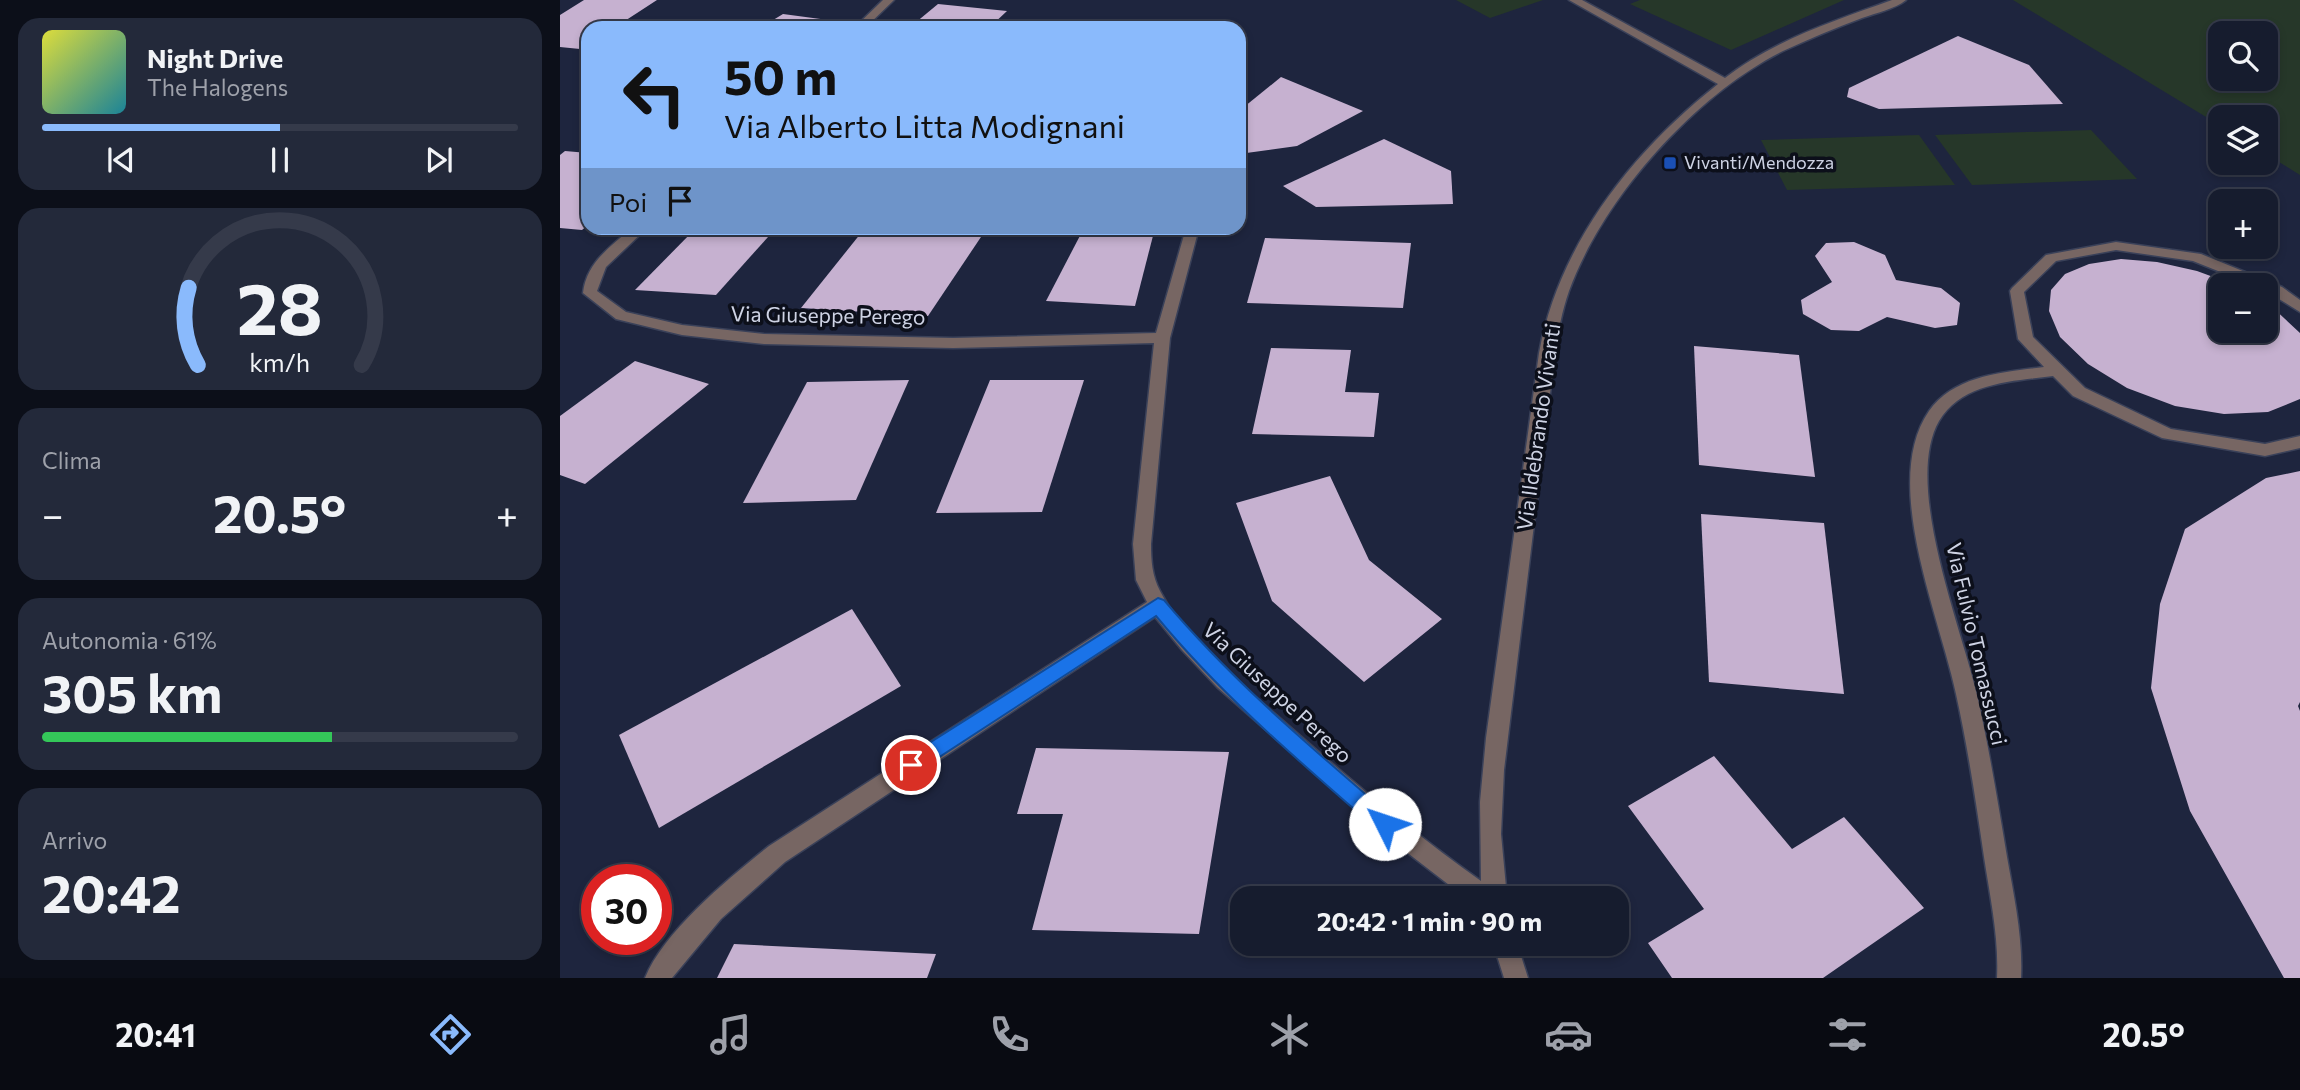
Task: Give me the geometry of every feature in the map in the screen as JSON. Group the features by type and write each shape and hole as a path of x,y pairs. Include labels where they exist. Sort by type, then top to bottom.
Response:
{"street":[{"path":"866,21 889,0"},
{"path":"1574,0 1725,83"},
{"name":"Via Ildebrando Vivanti","path":"1494,886 1490,818 1497,738 1547,353 1558,302 1584,246 1623,189 1672,130 1725,83 1781,48 1901,0"},
{"name":"Via Giuseppe Perego","path":"633,235 601,265 593,278 590,292 596,302 611,311 673,328 723,337 809,342 1162,338"},
{"name":"Via Giuseppe Perego","path":"1191,235 1162,338 1142,544 1145,578 1158,605 1200,656 1246,702 1385,824 1470,886"},
{"path":"2300,307 2277,289 2196,257 2116,246 2051,258 2017,291 2026,339 2079,392 2168,434 2265,450 2300,442"},
{"name":"Via Fulvio Tomassucci","path":"2009,978 2007,937 1987,801 1961,671 1932,557 1920,490 1919,464 1926,431 1948,400 1975,386 2057,370"},
{"path":"657,978 685,942 731,892 777,854 1158,605"},
{"path":"1509,956 1516,978"}],"green space":[{"path":"1456,0 1543,0 1490,18"},
{"path":"1640,0 1844,0 1731,50 1630,4"},
{"path":"2013,0 2300,0 2300,175 2278,161 2278,105 2208,105 2208,118"},
{"path":"2091,130 2137,179 1972,185 1935,135"},
{"path":"1919,135 1955,185 1787,190 1761,140"}],"building":[{"path":"584,0 657,0 625,21 581,21 580,49 560,47 560,15"},
{"path":"938,4 1007,11 996,21 917,21"},
{"path":"783,14 828,20 826,21 772,21"},
{"path":"1958,36 2029,65 2063,104 1879,109 1847,97 1849,88"},
{"path":"1281,77 1363,111 1297,146 1246,153 1246,105"},
{"path":"1384,139 1451,171 1453,204 1316,207 1283,186"},
{"path":"565,151 581,152 581,230 560,228 560,155"},
{"path":"689,235 770,235 716,295 635,290"},
{"path":"859,235 982,235 928,316 801,308"},
{"path":"1080,235 1153,235 1135,306 1046,301"},
{"path":"1265,238 1411,243 1403,308 1247,303"},
{"path":"1854,242 1885,255 1896,280 1941,288 1960,303 1957,325 1935,328 1887,317 1859,331 1831,330 1803,314 1801,300 1832,282 1815,256 1826,243"},
{"path":"2121,259 2157,262 2208,275 2208,343 2278,343 2278,312 2300,333 2300,399 2268,412 2224,414 2175,406 2127,388 2088,364 2060,337 2049,311 2051,290 2065,274 2089,264"},
{"path":"1694,346 1799,355 1815,477 1699,465"},
{"path":"1271,348 1351,350 1345,392 1379,393 1374,437 1252,434"},
{"path":"635,361 709,384 585,484 560,475 560,416"},
{"path":"909,380 856,500 743,503 807,382"},
{"path":"990,380 1084,380 1042,512 936,513"},
{"path":"2300,471 2300,978 2284,978 2190,811 2151,688 2160,604 2185,529 2266,478"},
{"path":"1330,476 1369,560 1442,619 1364,682 1272,601 1236,503"},
{"path":"1701,514 1824,523 1844,694 1709,682"},
{"path":"852,609 901,686 659,828 619,735"},
{"path":"1036,748 1229,752 1199,934 1032,930 1063,814 1017,814"},
{"path":"1714,756 1792,849 1844,817 1924,908 1823,978 1672,978 1648,943 1704,909 1628,806"},
{"path":"734,944 936,954 927,978 717,978"}],"place":[{"name":"Vivanti/Mendozza","path":"1670,163"}],"route":[{"path":"911,765 1158,605 1200,656 1246,702 1385,824"}]}
